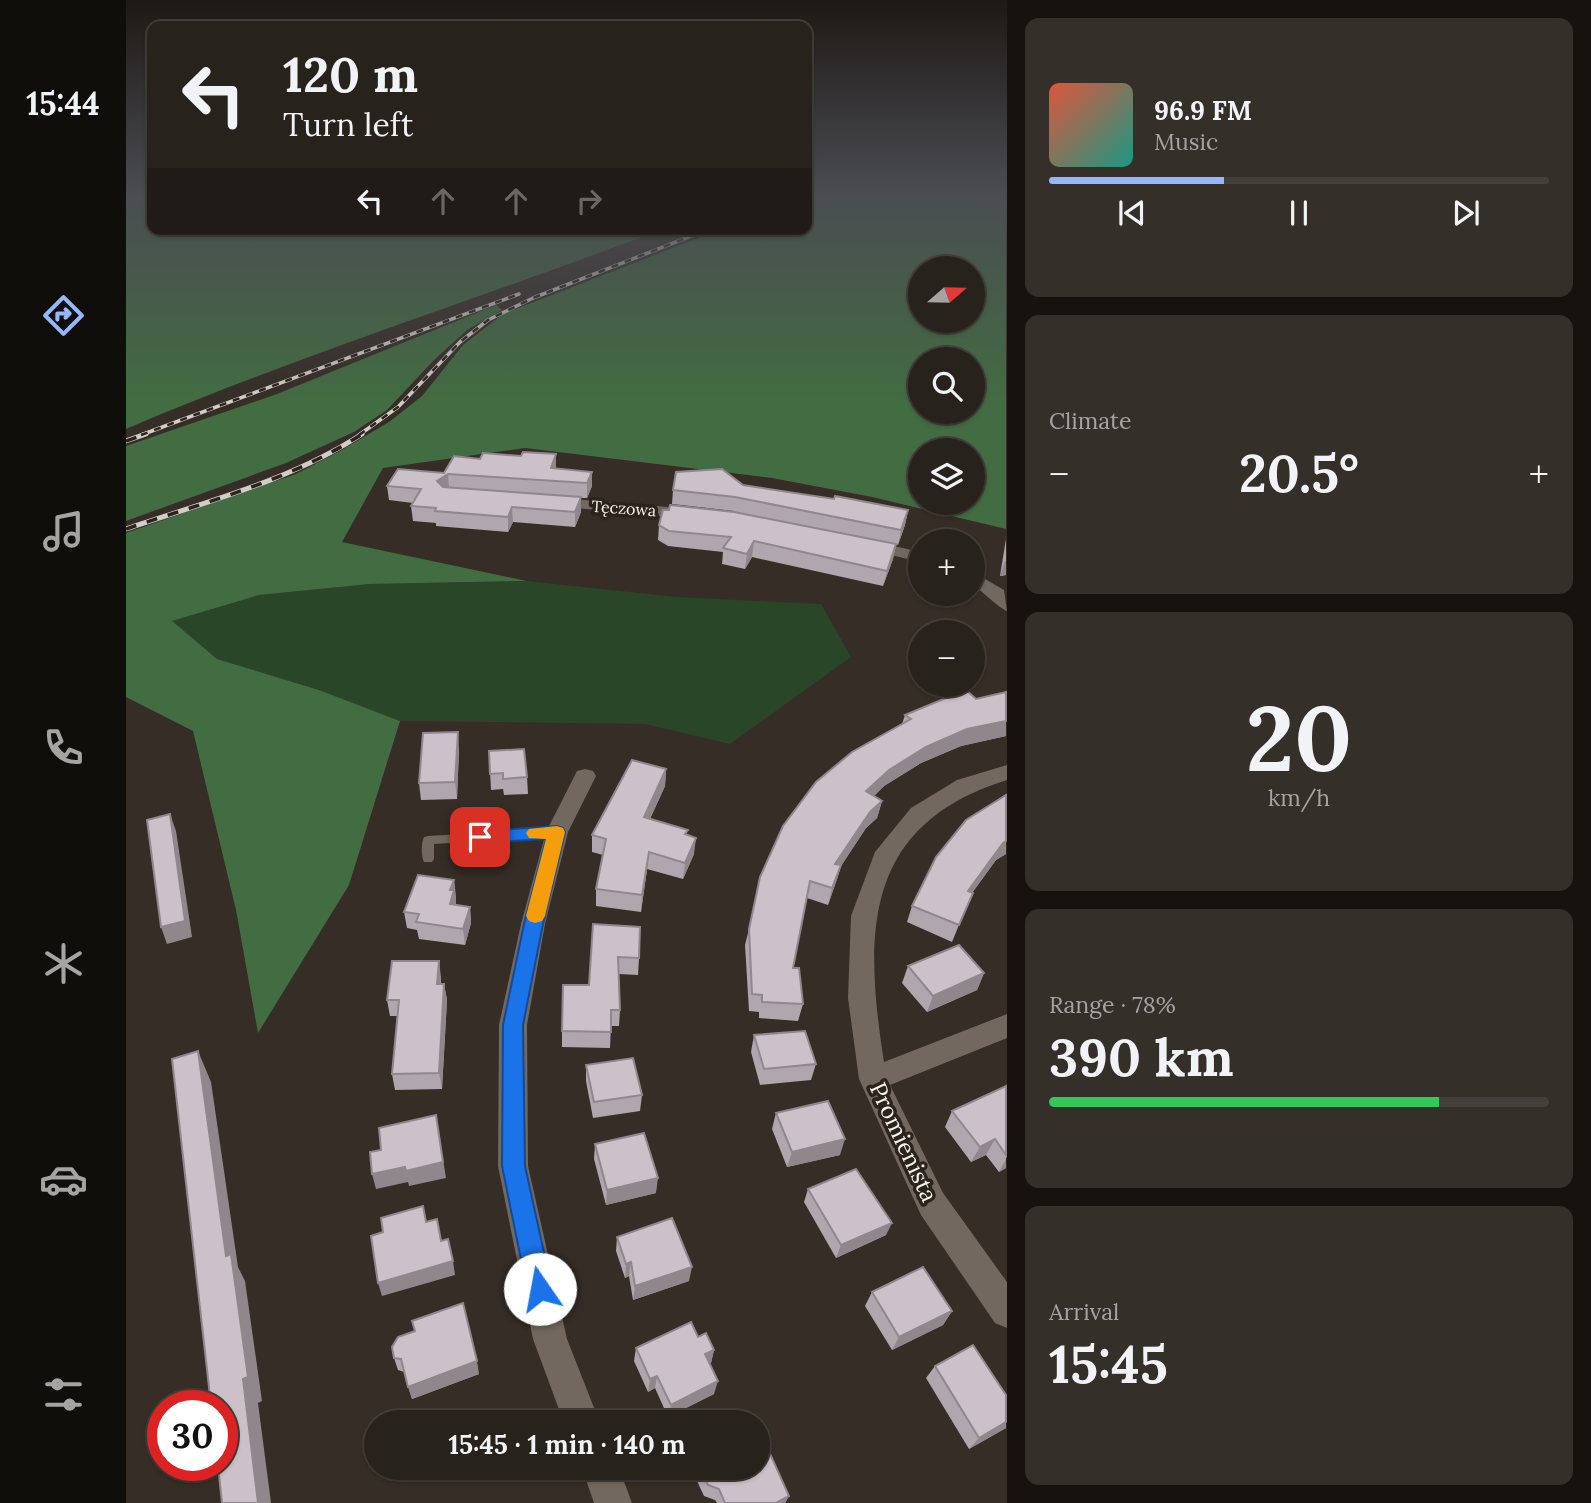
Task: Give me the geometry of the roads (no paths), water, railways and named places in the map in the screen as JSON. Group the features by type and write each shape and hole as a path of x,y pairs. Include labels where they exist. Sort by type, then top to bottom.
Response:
{"street":[{"name":"Tęczowa","path":"527,501 709,516"},
{"path":"851,542 908,554"},
{"path":"985,585 998,594 1006,606"},
{"name":"Promienista","path":"1006,772 965,785 919,814 883,858 863,916 861,998 873,1079 932,1204 1006,1311"},
{"path":"577,1410 550,1339 513,1166 513,1025 533,924 557,832 585,776"},
{"path":"873,1079 1006,1026"},
{"path":"604,1480 613,1503"}],"lane":[{"path":"428,859 428,840 557,832"}],"railway":[{"path":"359,435 398,407 460,342 488,320 533,298 627,261"},
{"path":"141,435 519,294"},
{"path":"126,441 146,434"},
{"path":"126,529 277,477 362,434"}]}
